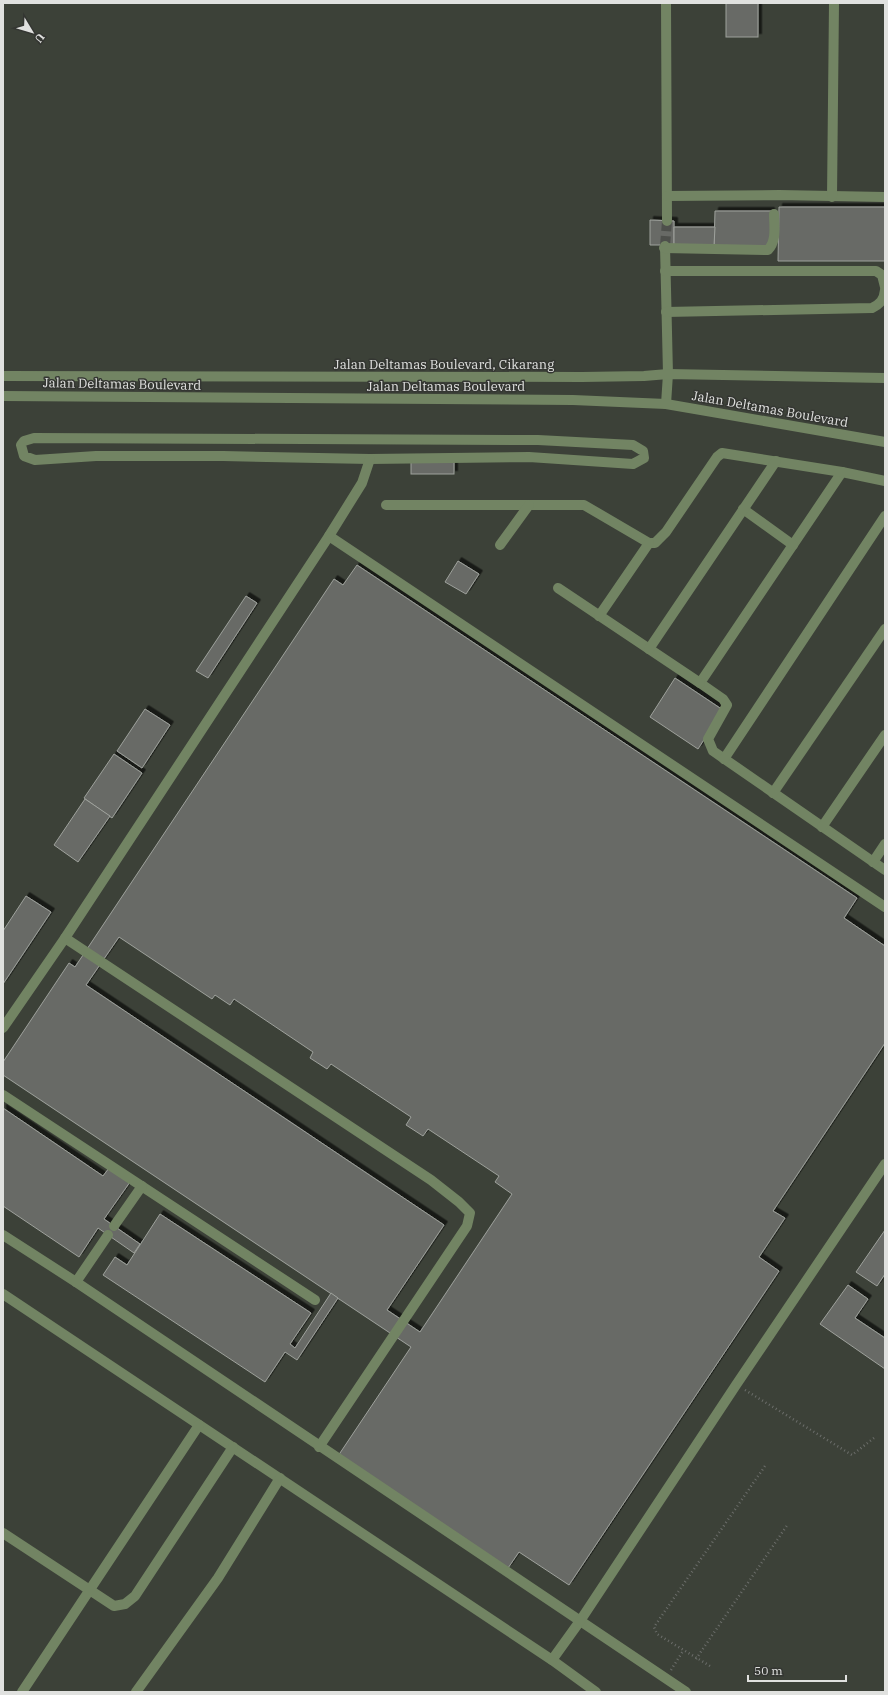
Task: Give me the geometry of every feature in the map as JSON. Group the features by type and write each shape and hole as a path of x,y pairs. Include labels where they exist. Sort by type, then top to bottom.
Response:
{"street":[{"path":"666,3 666,221"},
{"path":"832,197 834,3"},
{"path":"667,196 779,195 885,197"},
{"path":"666,404 668,374 665,247 768,250 772,246 774,240 774,214"},
{"path":"665,271 876,271 882,275 885,289 884,297 880,304 872,308 666,312"},
{"name":"Jalan Deltamas Boulevard, Cikarang","path":"3,376 598,377 668,374 885,378"},
{"name":"Jalan Deltamas Boulevard","path":"3,396 550,400 666,404 885,442"},
{"path":"34,438 538,440 633,445 644,454 642,461 634,464 529,458 370,459 223,456 96,456 35,460 24,456 21,445 24,441 34,438"},
{"path":"386,505 589,506 649,543 655,543 661,538 720,454 726,453 776,461 885,481"},
{"path":"3,1028 65,938 329,536 362,483 370,459"},
{"path":"649,649 776,461"},
{"path":"700,683 842,472"},
{"path":"500,545 529,505"},
{"path":"743,509 793,545"},
{"path":"724,759 885,516"},
{"path":"329,536 885,907"},
{"path":"599,616 649,543"},
{"path":"558,588 700,683 726,703 726,708 708,739 713,751 885,870"},
{"path":"773,793 885,629"},
{"path":"822,827 885,735"},
{"path":"873,862 885,844"},
{"path":"65,938 431,1180 459,1202 470,1213 467,1226 319,1447"},
{"path":"3,1095 314,1300"},
{"path":"552,1660 580,1621 736,1384 885,1164"},
{"path":"114,1226 142,1186"},
{"path":"3,1235 76,1282 319,1447 686,1692"},
{"path":"76,1282 108,1235"},
{"path":"3,1294 199,1425 230,1452 280,1478 552,1660 596,1692"},
{"path":"22,1692 186,1447 199,1425"},
{"path":"3,1533 114,1606 125,1604 135,1596 230,1452"},
{"path":"136,1692 218,1578 280,1478"}],"path":[{"path":"736,1384 841,1450 852,1455 874,1438"},
{"path":"710,1666 657,1634 654,1628 765,1466"},
{"path":"696,1658 788,1524"},
{"path":"666,1678 683,1650"}],"shaded area":[{"path":"3,3 885,3 885,1692 3,1692"}],"building":[{"path":"726,3 758,3 758,37 726,37"},
{"path":"779,207 885,207 885,261 778,261"},
{"path":"715,211 771,211 771,246 714,246"},
{"path":"650,220 674,221 674,245 650,245"},
{"path":"674,227 715,227 714,246 674,245"},
{"path":"411,460 454,460 454,474 411,474"},
{"path":"458,561 479,574 466,594 445,582"},
{"path":"357,565 857,898 844,918 885,946 885,1043 773,1211 785,1218 759,1257 779,1271 569,1585 519,1552 508,1568 338,1456 411,1347 3,1075 3,1062 69,963 75,967 334,579 343,585","holes":["119,937 212,999 215,995 230,1005 234,999 313,1052 310,1058 327,1069 331,1064 411,1117 406,1125 423,1136 428,1129 499,1176 495,1182 512,1194 420,1332 387,1310 444,1225 86,985"]},
{"path":"246,596 257,603 208,678 196,671"},
{"path":"675,678 723,710 698,749 650,717"},
{"path":"145,709 170,725 142,768 117,751"},
{"path":"114,754 142,773 112,818 84,798"},
{"path":"85,799 110,816 78,862 54,845"},
{"path":"26,896 51,912 3,984 3,931"},
{"path":"3,1108 103,1176 109,1168 130,1182 104,1219 140,1244 134,1253 98,1228 79,1257 3,1206"},
{"path":"160,1214 311,1313 290,1344 295,1348 331,1293 338,1298 297,1360 285,1352 265,1382 103,1275 115,1257 127,1265"},
{"path":"885,1230 885,1274 877,1286 856,1272"},
{"path":"848,1285 868,1299 855,1318 885,1338 885,1369 820,1324"}],"tunnel":[{"path":"665,246 667,221"}]}
